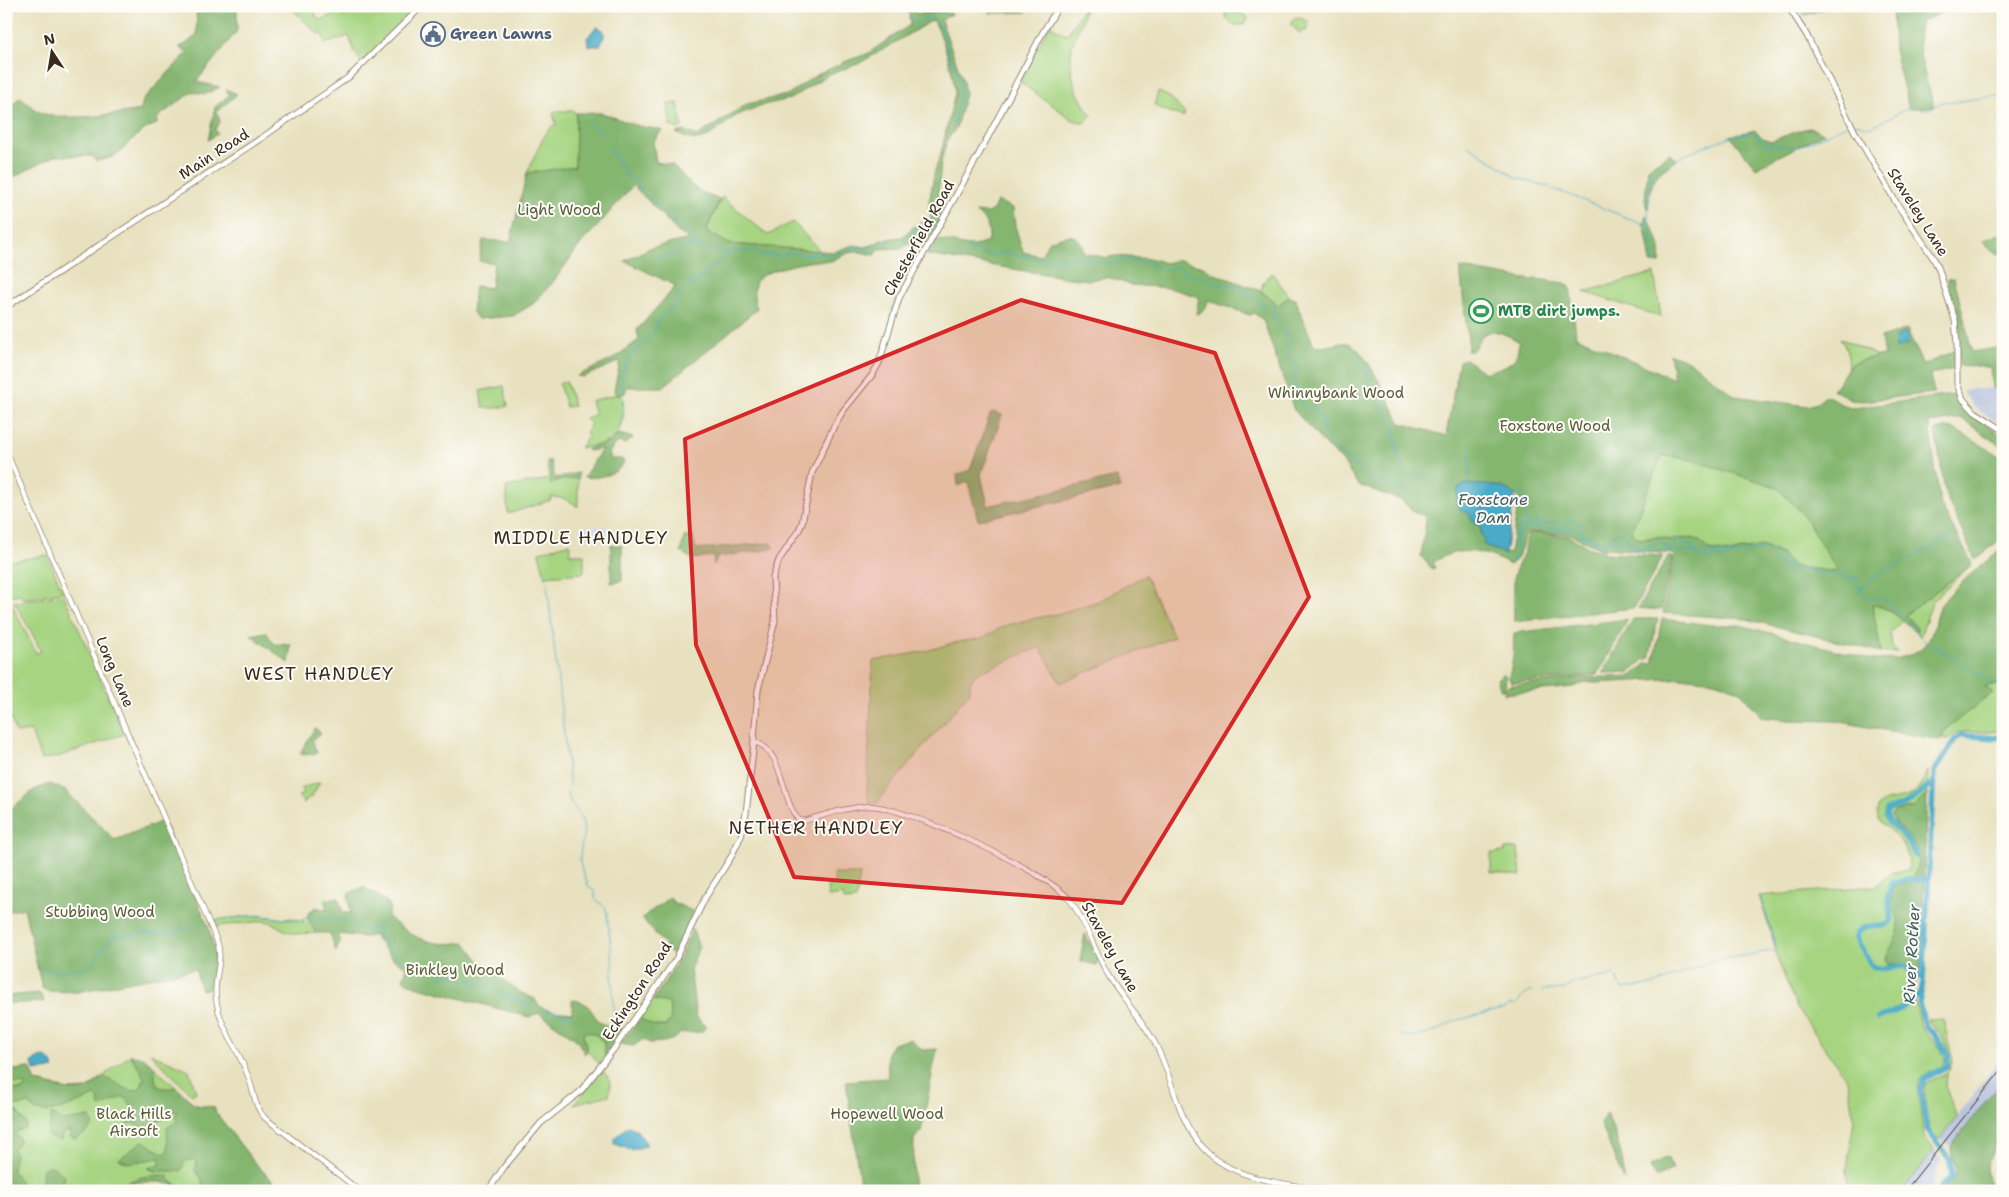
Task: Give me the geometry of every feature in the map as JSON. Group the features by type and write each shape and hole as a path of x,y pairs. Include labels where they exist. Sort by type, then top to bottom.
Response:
{"main road":[{"name":"Main Road","path":"6,307 263,137 349,77 422,6"},
{"name":"Chesterfield Road","path":"754,742 758,690 775,621 773,577 775,568 802,523 815,464 843,410 880,363 899,298 979,154 1043,32 1059,6"},
{"name":"Staveley Lane","path":"1788,6 1806,34 1855,132 1897,204 1938,267 1955,320 1957,384 1963,399 1975,412 2003,430"},
{"name":"Eckington Road","path":"488,1191 504,1167 541,1123 571,1101 593,1077 660,984 676,958 705,898 731,857 741,836 746,813 754,742"}],"street":[{"name":"Long Lane","path":"6,452 219,946 216,1001 228,1033 248,1076 258,1111 360,1191"},
{"name":"Staveley Lane","path":"754,742 762,745 774,761 782,776 794,814 799,820 804,821 870,806 887,808 913,816 953,834 1032,871 1053,885 1069,899 1110,978 1154,1042 1164,1062 1179,1108 1188,1127 1202,1147 1217,1160 1239,1172 1273,1181 1332,1191"}],"highlighted area":[{"path":"1021,300 1215,353 1309,597 1122,903 794,877 696,645 685,439"}],"shaded area":[{"path":"2003,383 2003,422 1996,421 1975,408 1962,390 1997,388"},
{"path":"579,527 607,527 606,538 582,536 579,533"},
{"path":"2003,1055 2003,1086 1951,1147 1940,1139"},
{"path":"1934,1150 1941,1160 1930,1191 1902,1191"}],"green space":[{"path":"196,6 237,6 237,31 196,82 220,87 206,94 192,92 158,117 157,124 144,130 112,157 96,161 92,156 54,156 6,181 6,111 20,97 30,106 52,116 77,117 141,110 143,100 187,53 179,47 197,35"},
{"path":"313,6 317,18 320,20 339,13 344,17 363,6 418,6 362,63 354,51 349,36 325,44 322,33 318,34 291,8"},
{"name":"Light Wood","path":"903,6 910,6 918,15 936,12 952,14 941,20 963,81 965,94 956,128 947,140 941,162 937,207 943,216 926,246 922,237 902,248 879,249 875,255 853,252 831,261 803,263 768,273 758,279 754,286 757,309 663,387 627,387 625,393 618,396 614,391 620,361 583,377 577,376 611,360 639,340 637,330 676,286 625,261 650,248 688,238 678,232 633,185 582,242 554,281 533,304 513,316 478,319 472,312 475,286 491,288 494,263 479,261 483,240 510,242 527,173 575,166 576,113 602,113 638,126 662,130 653,142 656,162 673,165 693,187 709,196 720,199 706,231 729,244 834,252 853,245 866,247 881,240 902,237 917,224 931,220 929,203 935,170 940,157 955,93 947,55 933,20 858,64 829,74 790,99 759,106 736,116 706,138 688,139 676,133 685,131 697,136 747,104 787,95 815,76 867,54 910,25 909,14"},
{"path":"910,6 942,6 952,14 936,12 918,15"},
{"path":"990,6 1026,6 1026,12 990,13"},
{"path":"1790,6 1829,6 1804,16 1799,8"},
{"path":"1892,6 1952,6 1953,8 1922,21 1919,30 1922,63 1934,106 1909,109 1894,50"},
{"path":"1084,7 1083,19 1072,47 1071,68 1080,98 1092,115 1084,123 1073,120 1020,82 1049,25 1067,35"},
{"path":"1229,10 1247,16 1248,20 1242,25 1233,25 1227,20 1225,12"},
{"path":"1300,17 1309,23 1307,30 1299,33 1291,24 1294,18"},
{"path":"226,89 237,94 217,112 220,122 215,129 217,134 208,140 215,107 229,95"},
{"path":"1158,91 1171,98 1185,114 1183,117 1154,106"},
{"path":"678,103 682,127 679,129 670,126 668,104"},
{"path":"573,111 576,113 575,167 527,173 547,132 556,124 553,113"},
{"path":"1810,128 1824,133 1756,168 1730,136 1755,130 1763,138 1771,141"},
{"path":"1670,153 1677,160 1662,171 1654,180 1647,209 1645,199 1648,168"},
{"path":"722,197 768,235 793,222 820,251 729,244 706,231"},
{"path":"997,201 1013,208 1015,226 1023,252 1041,256 1048,242 1064,236 1073,236 1080,241 1084,253 1107,258 1114,256 1153,259 1165,263 1179,260 1204,267 1212,273 1261,291 1278,305 1289,297 1295,299 1312,341 1318,347 1348,343 1355,347 1362,355 1370,365 1401,423 1446,436 1459,361 1466,359 1484,373 1505,366 1512,361 1517,355 1520,342 1500,333 1490,332 1485,333 1481,337 1472,351 1467,351 1469,344 1460,268 1532,280 1565,283 1570,287 1576,336 1674,379 1670,354 1682,358 1693,364 1735,396 1807,406 1817,403 1827,395 1841,404 1854,408 1952,395 1957,397 1966,409 2003,437 2003,447 1961,418 1929,423 1940,503 1972,564 1905,615 1917,628 1916,633 1884,607 1872,605 1881,652 1746,619 1663,613 1674,554 1607,548 1603,550 1570,534 1527,532 1517,559 1510,565 1482,553 1462,552 1442,557 1433,563 1435,568 1432,569 1421,556 1426,521 1424,516 1415,512 1401,500 1358,485 1342,460 1327,447 1294,410 1263,320 1254,313 1250,315 1207,300 1207,306 1200,313 1196,314 1199,297 1169,288 1131,285 1107,277 1089,280 1069,278 927,255 931,248 933,248 936,240 969,246 989,241 989,232 986,224 975,212 987,213 993,210","holes":["1662,455 1692,460 1777,487 1803,514 1838,572 1795,567 1783,555 1760,546 1731,553 1709,550 1699,540 1691,538 1670,540 1658,537 1640,539 1631,532","1467,484 1488,485 1509,490 1519,499 1510,553 1503,554 1485,539 1480,526 1471,514 1459,508 1459,488"]},
{"path":"1646,215 1659,244 1660,263 1651,263 1645,227 1643,225"},
{"path":"2003,232 2003,255 1993,252 1983,241"},
{"path":"1272,273 1289,297 1278,305 1261,291 1263,283"},
{"path":"1654,273 1661,317 1584,292"},
{"path":"1954,278 1972,352 2003,347 2003,383 1997,388 1992,388 1990,367 1960,366 1960,328 1947,279"},
{"path":"1907,329 1923,365 1954,351 1954,369 1930,374 1934,393 1863,401 1850,400 1833,389 1847,369 1854,363 1884,355 1881,338"},
{"path":"1840,338 1878,356 1855,362 1847,368 1848,356"},
{"path":"566,381 574,406 566,407 559,384"},
{"path":"504,386 508,406 483,408 480,391"},
{"path":"622,394 623,413 617,433 608,442 580,448 589,435 586,433 591,424 585,418 595,415 591,401"},
{"path":"993,412 1002,415 981,475 988,506 1117,477 1120,488 978,520 968,482 958,486 957,475 970,470 990,414"},
{"path":"1944,428 1954,429 2003,458 2003,537 1975,560 1946,496 1935,431"},
{"path":"618,434 633,438 625,444 619,442 614,445 609,453 611,459 621,459 624,461 622,466 607,475 584,477 602,449 588,451 587,449 611,442"},
{"path":"1661,455 1692,460 1777,487 1803,514 1839,572 1795,567 1783,555 1773,550 1745,549 1731,553 1709,550 1699,540 1680,538 1670,540 1658,537 1640,539 1631,532"},
{"path":"547,461 551,461 555,478 578,473 578,478 555,481 551,485"},
{"path":"578,478 578,507 566,500 551,497 551,500 508,514 506,487 549,479 551,484 555,481"},
{"path":"1528,534 1568,536 1590,548 1607,553 1663,556 1634,608 1514,621 1514,574 1525,550"},
{"path":"693,536 695,547 698,549 771,543 774,548 718,557 714,565 713,556 692,559 681,552 684,537"},
{"path":"570,543 570,554 584,554 584,573 545,576 539,552"},
{"path":"611,544 622,546 622,581 611,583"},
{"path":"2003,547 2003,684 1985,686 1993,693 1948,727 1940,740 1835,721 1788,720 1762,717 1739,690 1714,681 1688,678 1584,682 1573,687 1504,694 1505,690 1501,690 1497,679 1503,673 1506,676 1505,689 1508,686 1580,678 1632,676 1647,663 1653,664 1662,619 1711,625 1740,625 1873,660 1901,658 1917,651 1923,646 1933,630 1939,608 1947,597"},
{"path":"47,555 63,592 23,599 21,594 6,596 6,562"},
{"path":"1668,557 1672,557 1661,610 1638,608"},
{"path":"1972,564 1933,600 1920,637 1916,633 1917,628 1904,615"},
{"path":"1145,575 1174,637 1060,683 1040,647 976,674 970,682 970,692 881,797 878,803 870,804 867,790 873,661 982,638 1005,626 1057,614 1099,601"},
{"path":"64,595 124,734 57,757 41,760 31,731 16,733 6,706 6,604 11,603 36,653 41,652 14,602"},
{"path":"1877,604 1903,620 1890,633 1892,645 1897,652 1881,652 1872,605"},
{"path":"1628,619 1596,675 1511,683 1509,678 1513,658 1514,633"},
{"path":"1633,619 1658,619 1649,659 1644,660 1630,672 1603,673"},
{"path":"266,632 274,644 291,645 289,663 251,635"},
{"path":"2003,684 2003,730 1989,732 1966,731 1952,735 1948,739 1941,738 1948,727 1992,693 1985,686"},
{"path":"315,728 321,733 312,740 317,753 303,755 300,753"},
{"path":"1928,771 1927,794 1913,808 1895,811 1894,822 1908,835 1916,849 1918,863 1912,881 1903,883 1892,908 1899,922 1899,928 1896,939 1886,957 1887,964 1913,965 1920,971 1911,996 1918,1011 1921,1027 1941,1049 1945,1059 1942,1067 1923,1077 1917,1087 1924,1136 1934,1150 1902,1191 1848,1191 1847,1169 1854,1120 1847,1079 1797,1008 1776,955 1776,949 1759,896 1876,886 1893,872 1908,871 1906,850 1901,842 1878,818 1877,812 1882,803 1912,794 1919,787"},
{"path":"320,782 311,798 309,797 304,803 298,796 304,794 302,788"},
{"name":"Stubbing Wood","path":"50,784 66,791 115,840 163,821 208,926 215,951 213,985 209,989 201,990 195,969 77,992 47,991 42,988 24,908 6,912 6,813 34,790"},
{"path":"1927,794 1920,971 1913,965 1887,964 1888,954 1899,929 1898,919 1891,906 1893,890 1895,885 1912,881 1918,860 1913,843 1891,815 1895,811 1913,808"},
{"path":"1518,848 1521,876 1491,872 1491,853 1505,852 1505,849"},
{"path":"833,874 860,874 856,900 844,901 843,895 828,897 827,886 835,884"},
{"name":"Binkley Wood","path":"363,887 387,902 390,906 388,917 406,931 423,940 442,944 465,942 482,964 519,992 535,999 541,1007 572,1013 572,1000 582,1002 586,1004 599,1022 608,1026 611,1031 623,1029 605,1056 604,1042 595,1034 586,1031 583,1035 587,1050 585,1054 577,1040 539,1013 529,1017 415,986 403,980 407,967 393,959 376,938 377,935 365,937 339,934 340,941 336,952 330,933 316,933 307,918 309,912 316,907 327,910 325,900 338,897 343,913 351,913 348,894"},
{"path":"670,897 673,902 694,912 673,955 642,918"},
{"path":"247,916 281,919 293,918 311,924 316,933 295,934 270,922 263,921 218,926 215,930 209,918 214,920"},
{"path":"692,928 699,947 690,969 696,1016 706,1026 702,1032 681,1033 674,1039 666,1041 649,1043 644,1039 633,1046 620,1044 640,1018 652,1025 666,1026 671,1018 669,1003 653,1000 680,958"},
{"path":"1085,934 1098,960 1096,966 1080,960"},
{"path":"39,993 44,1000 43,1002 6,1004 6,996"},
{"path":"653,1000 670,1003 671,1018 666,1026 651,1026 640,1018"},
{"path":"1943,1019 1953,1061 1950,1067 1949,1055 1944,1041 1928,1020"},
{"path":"586,1031 595,1034 604,1042 605,1056 599,1064 587,1050 583,1035"},
{"name":"Hopewell Wood","path":"911,1039 922,1050 937,1049 921,1132 914,1139 913,1191 861,1191 846,1081 888,1078 887,1053 893,1044"},
{"path":"150,1053 189,1070 196,1092 192,1095"},
{"name":"Black Hills Airsoft","path":"130,1055 143,1057 195,1105 214,1107 216,1113 253,1161 282,1191 205,1191 179,1186 173,1182 143,1177 108,1191 6,1191 6,1068 17,1070 30,1068 36,1082 66,1090 87,1089"},
{"path":"130,1055 143,1057 155,1067 156,1082 161,1087 176,1087 195,1105 214,1107 216,1113 253,1161 282,1191 205,1191 201,1178 195,1170 197,1162 195,1159 185,1161 181,1171 154,1171 148,1168 160,1165 160,1158 128,1163 119,1159 143,1141 164,1154 168,1151 167,1128 178,1120 175,1116 178,1112 174,1111 165,1118 142,1128 135,1123 126,1124 128,1114 132,1108 127,1099 123,1097 100,1107 95,1096 49,1112 40,1112 33,1109 28,1103 20,1106 13,1105 13,1090 22,1090 26,1085 13,1083 6,1076 6,1068 17,1070 30,1068 36,1082 68,1090 87,1089 104,1077 131,1091 140,1089 144,1079"},
{"path":"1948,1070 1945,1086 1957,1117 1940,1139 1931,1131 1928,1124 1924,1088 1926,1083"},
{"path":"602,1071 610,1082 609,1095 574,1104"},
{"path":"2003,1079 2003,1128 1986,1166 1991,1191 1976,1191 1974,1188 1968,1191 1945,1191 1946,1185 1952,1181 1956,1172 1951,1147"},
{"path":"6,1106 12,1106 26,1123 26,1128 14,1133 19,1138 19,1142 13,1149 15,1154 12,1170 22,1184 15,1191 6,1191 6,1134 8,1130 6,1129"},
{"path":"1606,1113 1619,1146 1623,1163 1624,1181 1601,1124"},
{"path":"52,1114 64,1121 90,1117 93,1125 85,1134 75,1139 70,1137 69,1131 63,1133 61,1140 47,1136"},
{"path":"1667,1157 1673,1169 1656,1178 1650,1166"},
{"path":"52,1166 65,1177 63,1183 47,1186 42,1182 43,1168"},
{"path":"168,1176 170,1181 179,1186 159,1182 128,1182 143,1177"}],"water":[{"path":"599,27 604,31 604,37 600,46 588,46 587,38 595,28"},
{"path":"1906,332 1908,344 1896,349 1895,336"},
{"name":"Foxstone Dam","path":"1467,484 1505,488 1515,495 1505,554 1483,544 1484,539 1480,526 1476,525 1470,514 1462,510 1458,505 1458,488"},
{"path":"44,1057 51,1062 53,1069 34,1071 32,1062"},
{"path":"628,1126 636,1129 646,1143 646,1146 631,1150 614,1144 614,1138"}],"waterway":[{"path":"904,6 916,25 921,20 933,16"},
{"path":"935,19 943,32 961,87 954,125"},
{"path":"1919,109 1929,109 1944,101 1953,102 2003,95"},
{"path":"1855,123 1869,127 1912,106"},
{"path":"587,123 604,133"},
{"path":"1654,264 1648,214 1651,174 1654,170 1689,153 1732,137 1755,134 1766,144 1799,147 1846,125"},
{"path":"1468,145 1517,178 1550,187"},
{"path":"609,147 626,175 636,181 641,190 673,221 694,235 695,246"},
{"path":"1553,189 1639,222 1645,224 1648,222"},
{"path":"620,425 624,412 622,375 626,363 640,345 654,333 656,325 664,312 673,306 679,293 694,285 698,278 704,276 706,271 730,253 739,250 757,253 762,256 769,254 779,256 793,252 794,254 812,254 817,251 825,257 858,247 871,252 877,246 887,241 898,243 904,241 909,233 924,225 935,228"},
{"path":"655,257 672,256 688,246 712,248 729,253"},
{"path":"963,247 992,256 1004,253 1047,260 1083,255 1107,265 1123,260 1153,264 1158,270 1179,267 1184,274 1213,280 1218,286 1225,283 1250,293 1254,298"},
{"path":"891,312 896,299"},
{"path":"1255,299 1261,304 1266,304 1268,307 1273,305 1275,310 1272,317 1277,319 1280,326 1287,327 1283,334 1289,337 1290,340 1286,344 1290,348 1285,353 1296,364 1297,371 1294,380 1301,403 1307,408 1312,405 1315,414 1321,418 1322,431 1330,442 1330,446 1346,459 1351,458 1349,463 1362,469 1373,483 1376,484 1381,479 1407,492"},
{"path":"1360,359 1362,371 1369,380 1393,425"},
{"path":"1367,378 1369,367"},
{"path":"1394,427 1398,457 1403,465 1403,470 1429,481"},
{"path":"1469,479 1470,452"},
{"path":"1521,492 1526,523 1536,521 1539,525 1554,522 1561,528 1566,525 1566,518 1575,523 1581,523 1583,536 1591,535 1598,546 1602,548 1610,537 1623,531 1626,533 1628,540 1641,548 1647,545 1652,547 1655,543 1663,543 1667,548 1674,547 1676,539 1686,545 1692,545 1692,551 1696,556 1704,557 1707,560 1713,556 1722,559 1732,557 1734,554"},
{"path":"1513,546 1519,526 1524,521"},
{"path":"1511,560 1514,559 1518,537 1525,527 1564,530 1573,528 1584,537 1594,541 1618,540"},
{"path":"1860,589 1873,578 1950,537"},
{"path":"1620,541 1642,551 1692,551 1736,555 1767,548"},
{"path":"1770,549 1786,562 1788,568"},
{"path":"1773,564 1777,562 1796,571 1829,573 1856,578 1858,586 1867,599 1880,598 1890,604 1903,618"},
{"path":"546,575 570,786"},
{"path":"1908,622 1919,636"},
{"path":"1923,639 1999,687"},
{"name":"River Rother","path":"1941,1191 1941,1187 1952,1177 1950,1160 1927,1129 1920,1089 1924,1079 1947,1066 1948,1055 1934,1034 1926,1027 1919,1004 1923,982 1934,772 1955,739 1961,735 1995,738 2003,736"},
{"path":"1916,855 1904,836 1890,823 1886,816 1887,810 1906,804 1933,783"},
{"path":"567,792 583,824 580,860 582,870 588,886 595,892 595,899 605,907 607,914 613,964 614,1015"},
{"path":"8,815 15,828"},
{"path":"1923,979 1904,966 1879,968 1871,965 1856,939 1857,932 1863,928 1885,925 1891,921 1888,895 1893,882 1908,879 1928,880"},
{"path":"1617,978 1622,989 1656,984 1712,961 1777,950 1761,896"},
{"path":"218,920 258,915 299,921 307,918 315,920 329,917 353,924 367,932 370,932 374,926 377,928 378,937 394,954 414,967 442,973 443,977 452,975 469,982 474,980 479,984 483,982 486,986"},
{"path":"212,922 216,921"},
{"path":"41,968 59,972 89,967 114,935 137,935 146,932 166,934 204,924"},
{"path":"1545,990 1564,990 1573,983 1614,975"},
{"path":"489,990 497,992 503,999 507,995 512,1000 520,998 523,1005 528,1004 532,1008"},
{"path":"1401,1035 1421,1036 1454,1021 1506,1008 1512,1004 1515,1005 1529,991 1532,991"},
{"path":"1878,1018 1901,1009 1920,993"},
{"path":"544,1012 552,1011 573,1017"},
{"path":"1404,1070 1405,1065"}],"railway":[{"path":"1905,1191 2003,1068"}],"place":[{"name":"Green Lawns","path":"433,34"},
{"name":"MTB dirt jumps.","path":"1481,311"}],"district":[{"name":"MIDDLE HANDLEY","path":"581,538"},
{"name":"WEST HANDLEY","path":"319,674"},
{"name":"NETHER HANDLEY","path":"816,828"}],"park label":[{"name":"Whinnybank Wood","path":"1336,393"},
{"name":"Foxstone Wood","path":"1555,426"}]}
